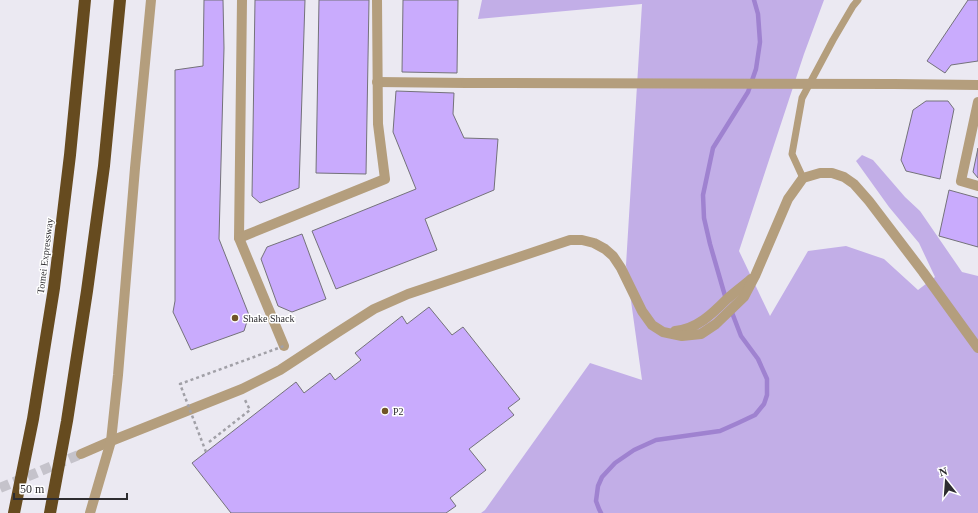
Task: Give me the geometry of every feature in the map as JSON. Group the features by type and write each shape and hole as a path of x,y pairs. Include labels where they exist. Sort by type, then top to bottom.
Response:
{"highway":[{"name":"Tomei Expressway","path":"14,513 33,419 54,288 70,155 85,0"},
{"path":"50,513 67,421 104,166 120,0"}],"street":[{"path":"90,513 111,441 151,0"},
{"path":"242,0 239,238 284,346"},
{"path":"239,238 385,180 378,124 377,0"},
{"path":"377,82 894,84 978,86"},
{"path":"978,102 961,181 978,186"},
{"path":"81,454 242,389 280,370 374,309 408,294 570,240 582,240 594,243 605,248 613,256 621,268 642,311 652,325 663,332 699,329 708,318 740,294 755,276 788,199 803,178 820,173 832,173 844,177 854,184 869,201 923,272 978,348"}],"lane":[{"path":"803,178 792,154 802,98 837,33 858,0"}],"path":[{"path":"206,452 180,384 284,346"},
{"path":"209,442 250,410 245,400"}],"shaded area":[{"path":"482,0 824,0 804,54 739,251 770,316 808,251 846,246 884,259 918,290 935,277 919,243 889,207 856,161 862,155 873,160 905,197 920,211 962,272 978,276 978,513 481,513 485,510 590,363 642,380 626,265 642,4 478,19"}],"building":[{"path":"204,0 223,0 224,48 219,239 249,315 244,331 191,350 173,312 175,301 175,70 203,66"},
{"path":"255,0 305,0 299,188 260,203 252,196"},
{"path":"319,0 369,0 366,174 316,173"},
{"path":"403,0 458,0 457,73 402,72"},
{"path":"968,0 978,0 978,61 951,65 945,73 927,61"},
{"path":"396,91 454,93 453,114 464,138 498,139 494,190 425,219 437,250 336,289 312,231 416,189 393,132"},
{"path":"926,101 948,101 954,109 940,179 906,171 901,160 913,110"},
{"path":"978,148 978,178 973,172"},
{"path":"949,190 978,198 978,247 939,236"},
{"path":"302,234 326,299 292,312 278,306 261,259 267,247"},
{"name":"P2","path":"429,307 452,335 463,327 520,399 508,408 514,415 469,449 486,470 450,498 456,506 446,513 231,513 192,463 296,382 304,393 330,373 335,380 361,360 355,353 402,316 407,324"}],"waterway":[{"path":"726,299 704,218 703,195 713,148 748,92 756,69 760,42 758,14 754,0"},
{"path":"601,513 596,501 598,486 602,477 615,463 634,450 656,440 720,431 755,415 764,404 767,395 767,379 758,359 741,336 731,310"}],"tunnel":[{"path":"0,488 81,454"}],"place":[{"name":"Shake Shack","path":"235,318"},
{"name":"P2","path":"385,411"}]}
